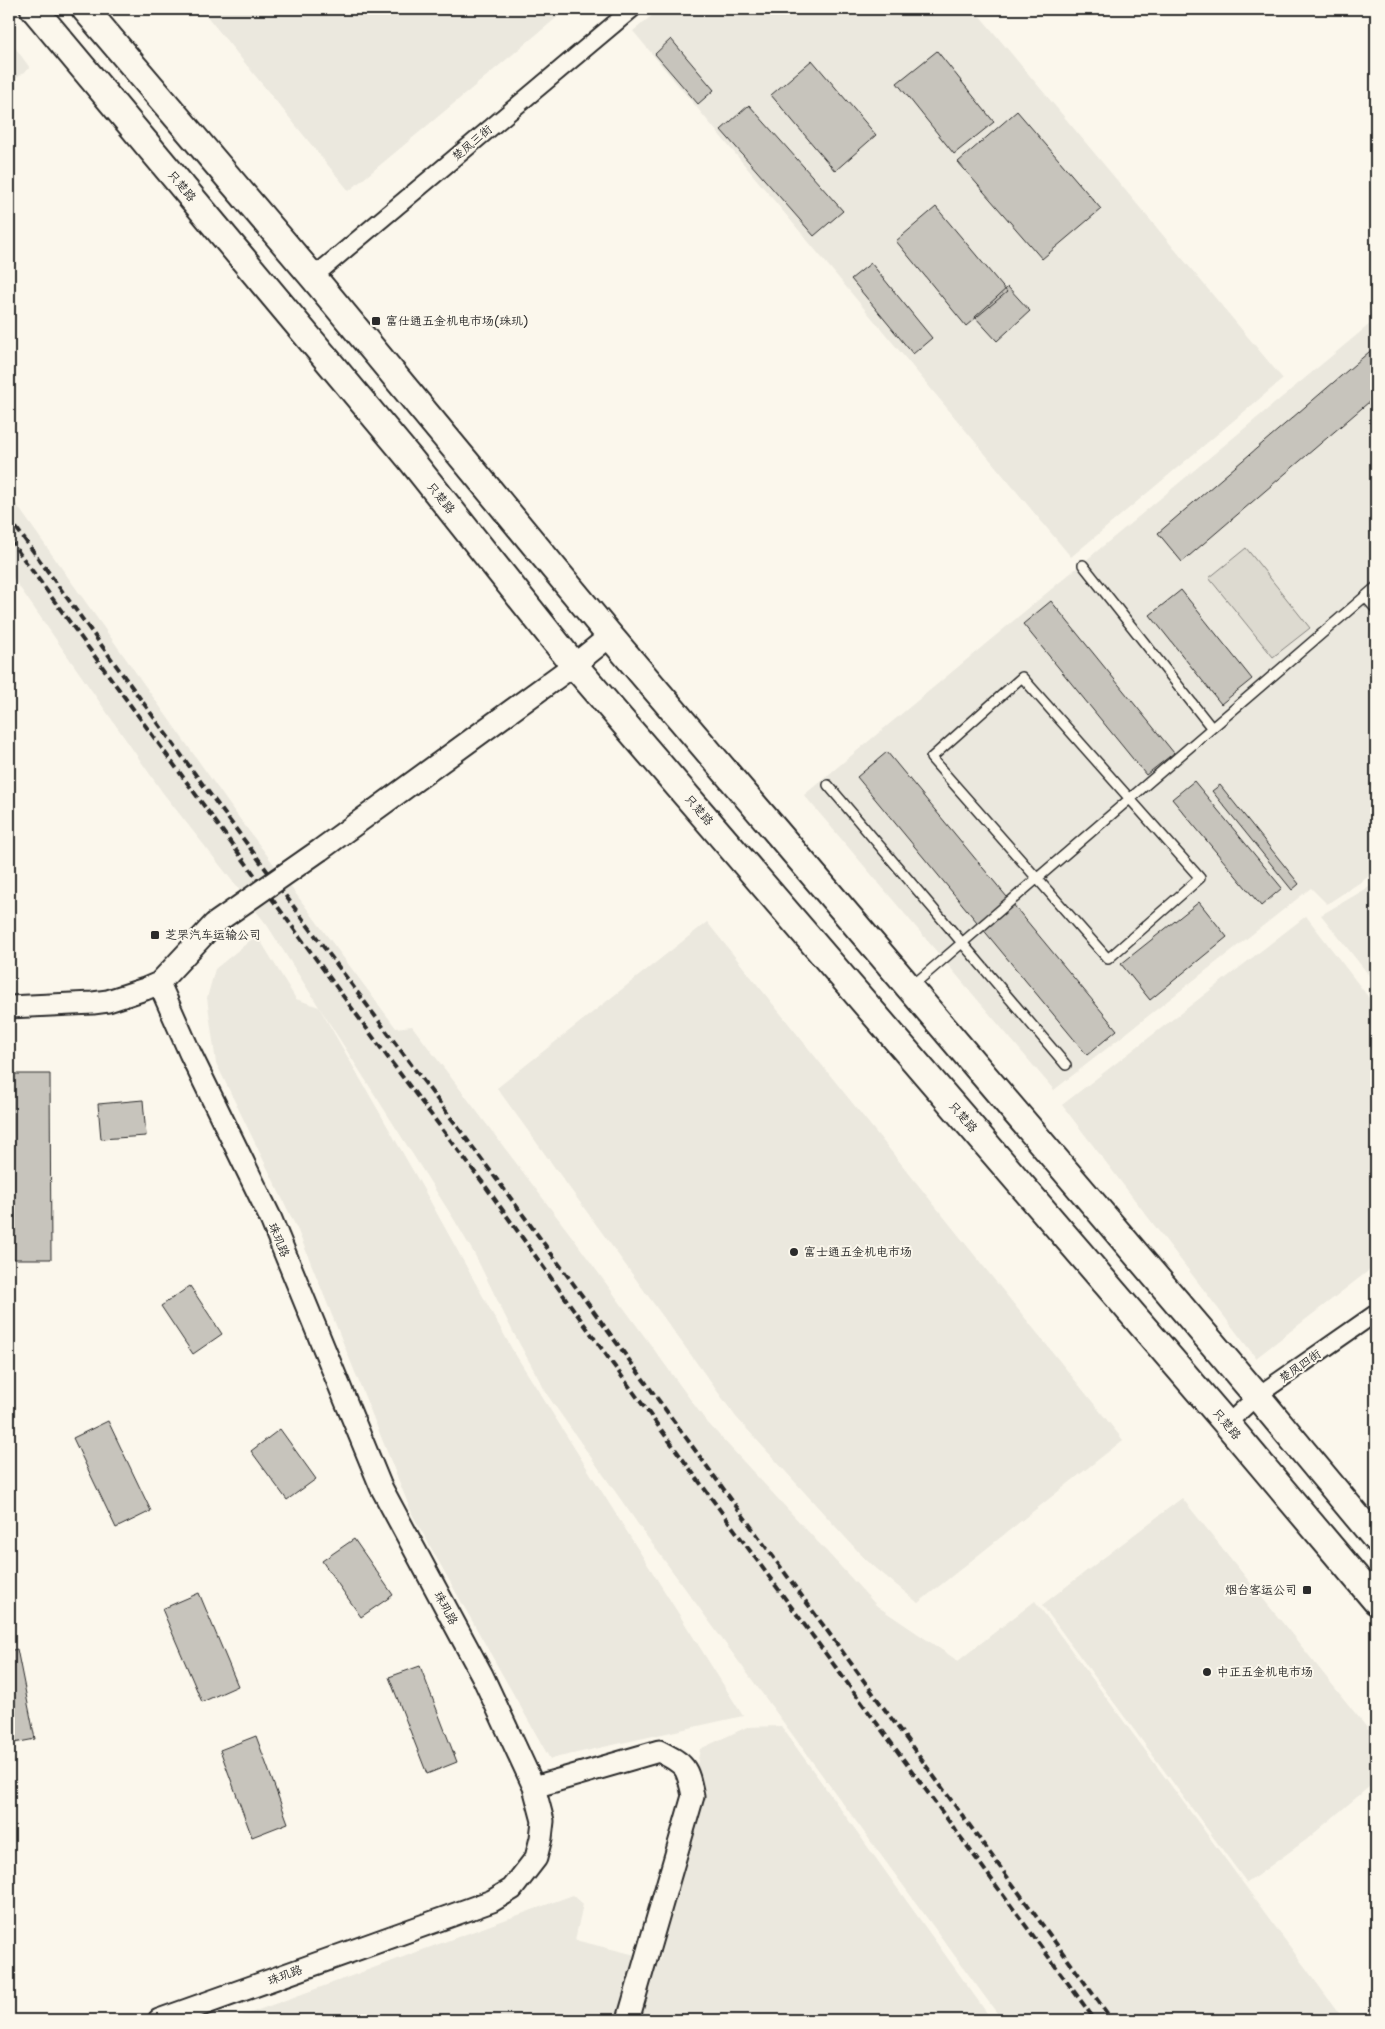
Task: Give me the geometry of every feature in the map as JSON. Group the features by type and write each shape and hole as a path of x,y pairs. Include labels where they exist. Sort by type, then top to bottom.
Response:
{"main road":[{"name":"只楚路","path":"34,9 411,460 574,665 1227,1424 1376,1601"},
{"path":"85,9 313,277 610,636 1257,1396 1376,1539"}],"street":[{"name":"楚凤三街","path":"313,277 632,9"},
{"path":"9,1007 76,1005 108,1001 159,983 214,924 320,850 574,665 610,636"},
{"name":"珠玑路","path":"159,983 190,1054 270,1217 381,1487 482,1675 534,1787 543,1821 536,1858 512,1889 492,1901 159,2020"},
{"name":"楚凤四街","path":"1227,1424 1257,1396 1376,1313"},
{"path":"534,1787 660,1751 680,1762 689,1776 693,1796 628,2020"}],"lane":[{"path":"1083,565 1211,727"},
{"path":"909,988 1376,587"},
{"path":"1365,597 1376,609"},
{"path":"1022,677 1130,798 1200,878 1108,959 931,758 1022,677"},
{"path":"828,785 1066,1064"}],"shaded area":[{"path":"201,9 567,9 349,191"},
{"path":"660,9 974,9 1283,379 1071,557 633,31"},
{"path":"9,39 30,68 9,84"},
{"path":"1376,319 1376,872 1327,904 1311,888 1054,1090 804,795"},
{"path":"9,494 234,811 396,1028 412,1026 573,1238 706,1421 877,1606 958,1661 1035,1601 1344,2020 1002,2020 645,1534 548,1396 512,1330 475,1255 455,1221 267,925 163,793 9,572"},
{"path":"1246,548 1310,628 1273,657 1209,578"},
{"path":"1376,883 1376,984 1321,915"},
{"path":"1306,916 1376,1007 1376,1265 1256,1358 1062,1105"},
{"name":"富士通五金机电市场","path":"707,922 1123,1440 918,1603 865,1559 736,1417 497,1088"},
{"path":"257,935 296,999 319,1007 424,1190 512,1349 743,1716 550,1759 413,1516 298,1231 216,1063 207,998 215,969"},
{"name":"中正五金机电市场","path":"1182,1498 1376,1739 1376,1781 1306,1840 1247,1883 1042,1605"},
{"path":"781,1726 992,2020 231,2020 573,1895 583,1904 575,1940 660,1961 700,1749 747,1727"}],"building":[{"path":"671,39 714,90 698,104 655,54"},
{"path":"937,51 994,122 954,154 897,83"},
{"path":"812,60 876,135 835,171 771,95"},
{"path":"749,105 843,211 814,236 721,130"},
{"path":"1017,111 1101,209 1042,259 958,162"},
{"path":"936,207 1007,292 966,326 896,241"},
{"path":"871,263 932,338 913,354 851,279"},
{"path":"1008,287 1030,311 997,341 975,317"},
{"path":"1376,346 1376,396 1182,562 1158,533"},
{"path":"1181,590 1252,679 1221,704 1150,615"},
{"path":"1051,601 1174,753 1146,775 1023,624"},
{"path":"887,752 1117,1030 1087,1055 857,777"},
{"path":"1194,781 1282,888 1261,906 1172,799"},
{"path":"1220,785 1299,884 1292,890 1212,791"},
{"path":"1199,902 1227,937 1150,1000 1121,964"},
{"path":"9,1074 50,1074 51,1259 9,1259"},
{"path":"143,1100 146,1136 101,1139 98,1104"},
{"path":"190,1286 222,1334 193,1354 161,1306"},
{"path":"108,1421 151,1511 116,1528 73,1438"},
{"path":"280,1429 316,1479 287,1500 251,1451"},
{"path":"354,1539 393,1595 361,1617 322,1561"},
{"path":"199,1593 238,1686 202,1702 162,1609"},
{"path":"17,1649 35,1739 9,1744 9,1651"},
{"path":"420,1666 457,1762 427,1774 389,1677"},
{"path":"256,1736 288,1823 252,1837 220,1750"}],"railway":[{"path":"9,518 195,774 515,1204 1112,2020"},
{"path":"9,539 1095,2020"}],"place":[{"name":"富仕通五金机电市场(珠玑)","path":"376,321"},
{"name":"芝罘汽车运输公司","path":"155,935"},
{"name":"富士通五金机电市场","path":"794,1252"},
{"name":"烟台客运公司","path":"1307,1590"},
{"name":"中正五金机电市场","path":"1207,1672"}]}
